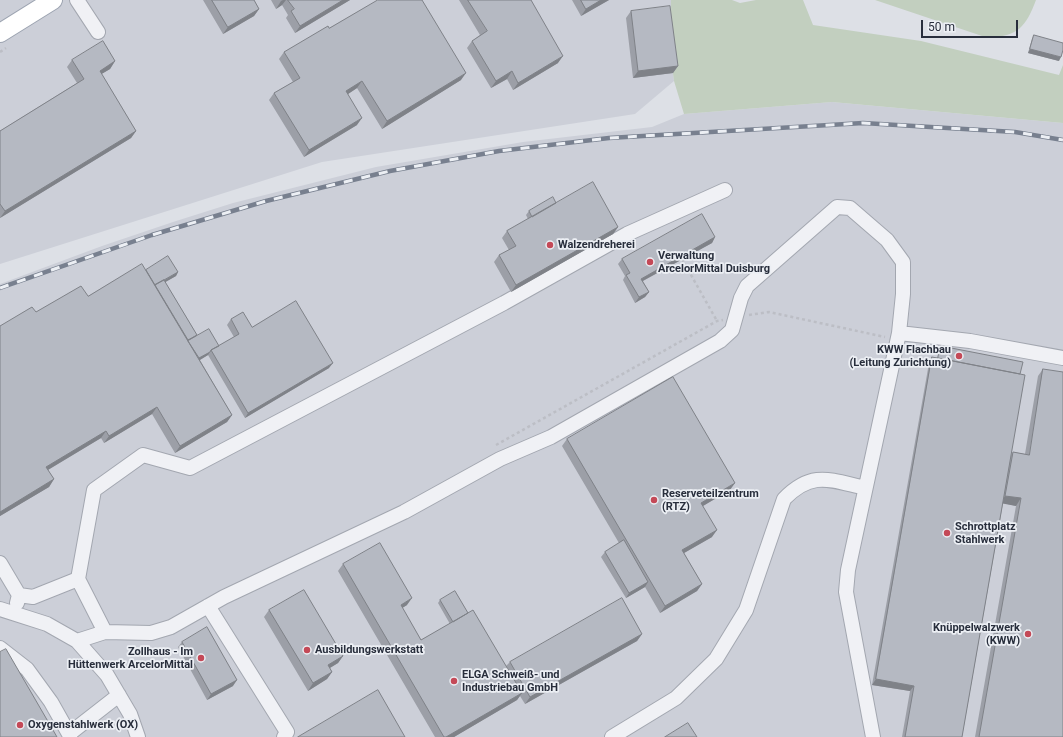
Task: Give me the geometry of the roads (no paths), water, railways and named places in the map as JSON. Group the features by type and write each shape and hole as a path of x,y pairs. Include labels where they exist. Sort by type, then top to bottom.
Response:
{"main road":[{"path":"0,33 53,0"}],"lane":[{"path":"77,0 98,32"},
{"path":"105,632 78,579 94,490 143,455 190,468 504,303 626,234 725,190"},
{"path":"77,641 105,632 151,633 171,627 208,606 292,564 404,512 500,460 551,438 720,341 732,330 741,298 747,286 837,207 850,208 887,240 903,262 903,294 899,333 848,570 846,592 873,737"},
{"path":"899,333 970,341 1063,358"},
{"path":"612,737 676,698 716,659 746,610 784,499 796,487 812,480 835,481 865,488"},
{"path":"0,564 19,595 15,614"},
{"path":"19,595 33,597 78,579"},
{"path":"208,606 287,732 284,737"},
{"path":"0,609 47,624 77,641 107,675 130,714 138,737"},
{"path":"0,648 27,669 51,702 70,736 119,695"}],"railway":[{"path":"0,288 152,235 266,201 390,171 499,151 609,138 863,123 1015,132 1063,140"}],"place":[{"name":"Walzendreherei","path":"550,245"},
{"name":"Verwaltung ArcelorMittal Duisburg","path":"650,262"},
{"name":"KWW Flachbau (Leitung Zurichtung)","path":"959,356"},
{"name":"Reserveteilzentrum (RTZ)","path":"654,500"},
{"name":"Schrottplatz Stahlwerk","path":"947,533"},
{"name":"Knüppelwalzwerk (KWW)","path":"1028,634"},
{"name":"Ausbildungswerkstatt","path":"307,650"},
{"name":"Zollhaus - Im Hüttenwerk ArcelorMittal","path":"201,658"},
{"name":"ELGA Schweiß- und Industriebau GmbH","path":"454,681"},
{"name":"Oxygenstahlwerk (OX)","path":"20,725"}]}
